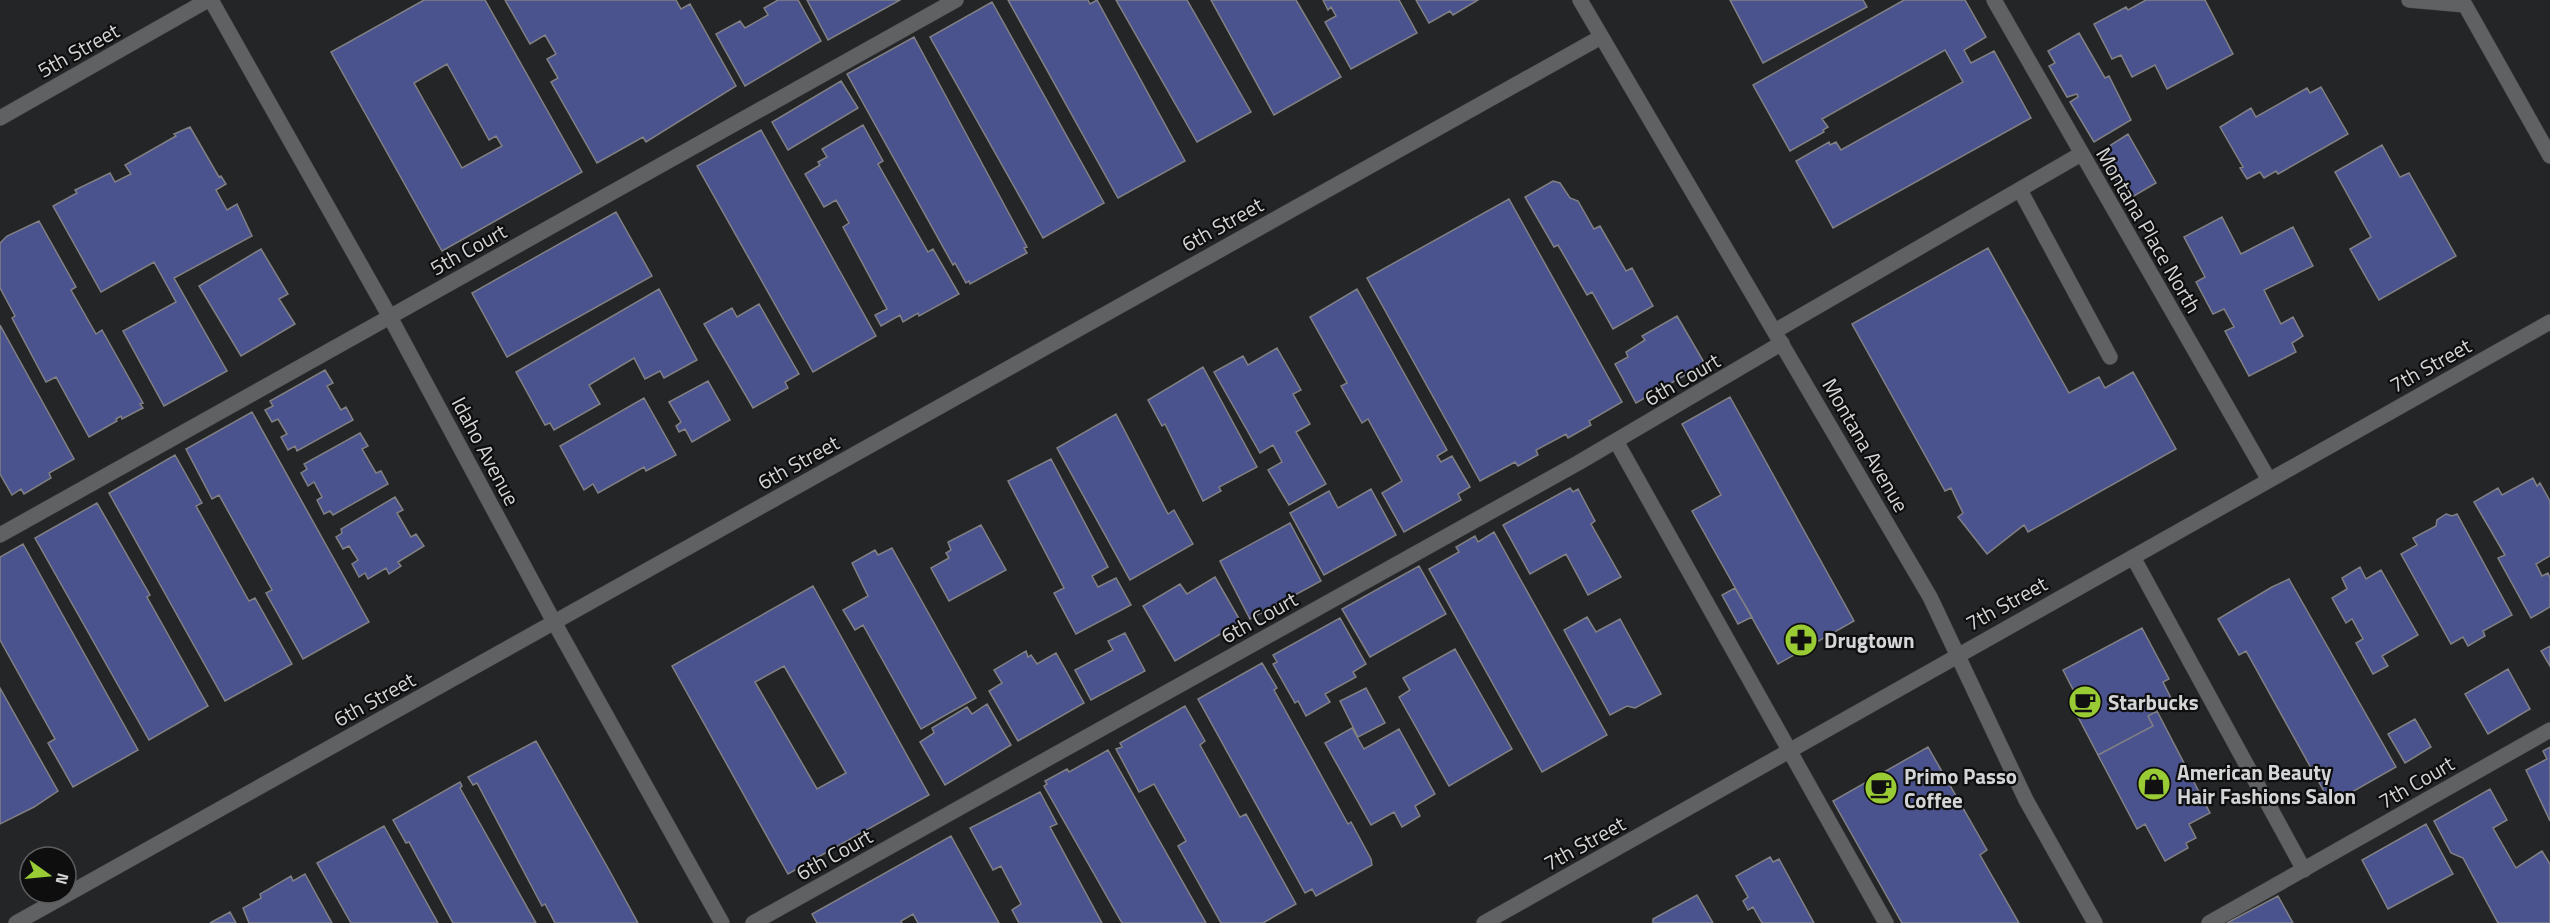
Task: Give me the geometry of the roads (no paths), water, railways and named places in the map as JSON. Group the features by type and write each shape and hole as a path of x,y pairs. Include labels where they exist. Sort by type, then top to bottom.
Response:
{"street":[{"name":"5th Street","path":"0,118 210,0"},
{"name":"Idaho Avenue","path":"210,0 390,316 554,622 722,923"},
{"name":"5th Court","path":"0,535 956,0"},
{"name":"Montana Avenue","path":"1580,0 1930,597 2026,800 2095,923"},
{"name":"Montana Place North","path":"1994,0 2269,480"},
{"path":"2409,0 2466,3 2550,156"},
{"name":"6th Street","path":"16,923 1600,37"},
{"name":"6th Court","path":"753,923 1616,441 1779,337 2081,154"},
{"path":"2020,190 2110,357"},
{"name":"7th Street","path":"1484,923 2550,322"},
{"path":"1616,441 1886,923"},
{"path":"2133,557 2304,870"},
{"name":"7th Court","path":"2209,923 2550,730"}],"place":[{"name":"Drugtown","path":"1801,640"},
{"name":"Starbucks","path":"2085,702"},
{"name":"American Beauty Hair Fashions Salon","path":"2154,784"},
{"name":"Primo Passo Coffee","path":"1881,788"}]}
